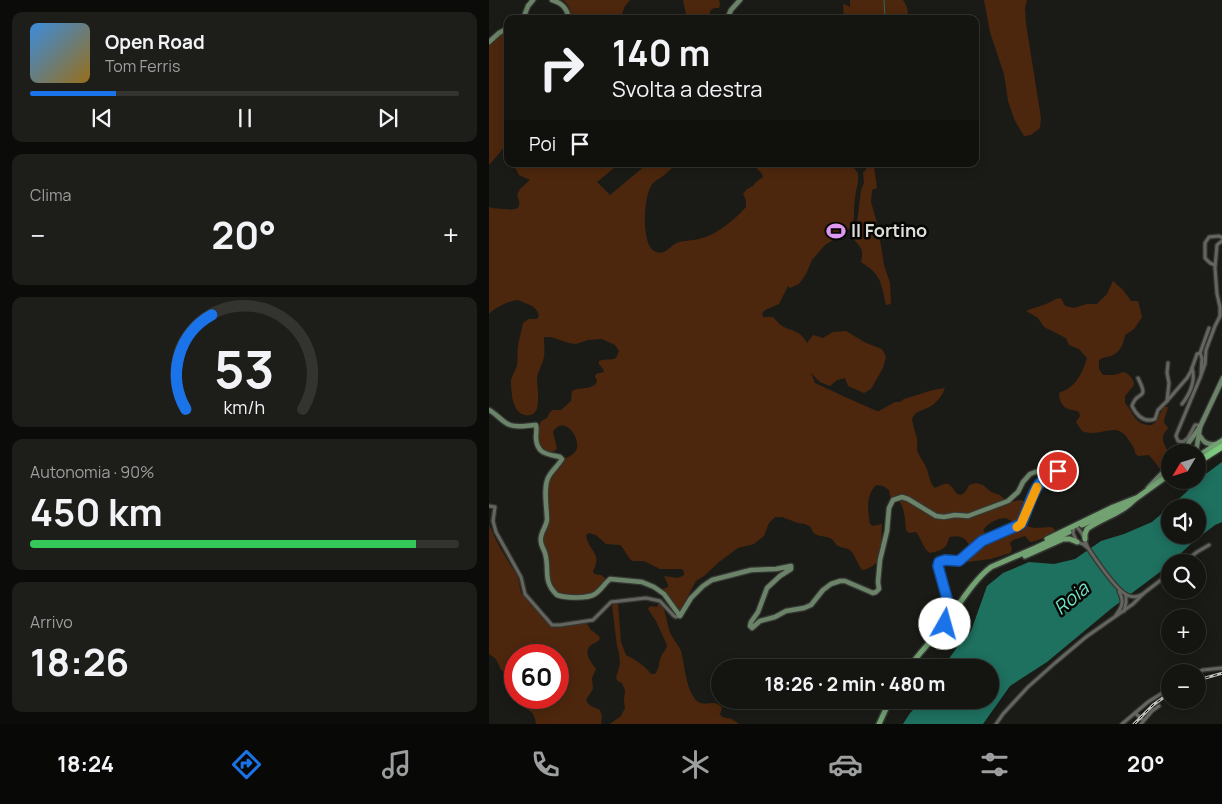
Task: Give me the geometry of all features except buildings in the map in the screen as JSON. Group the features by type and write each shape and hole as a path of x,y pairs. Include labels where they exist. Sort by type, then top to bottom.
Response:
{"highway":[{"path":"1207,455 1221,443"}],"main road":[{"path":"525,15 533,0"},
{"path":"552,0 561,3 565,7 568,15"},
{"path":"729,15 740,0"},
{"path":"489,42 504,30"},
{"path":"1189,444 1200,426 1222,378"},
{"path":"489,410 510,425 536,425 536,438 539,449 543,453 562,459 547,479 546,524 541,538 545,552 547,581 557,595 589,596 597,592 610,579 642,582 664,594 679,616 691,598 712,580 751,570 776,569 790,566 792,568 790,570 767,588 758,612 751,622 751,628 760,621 775,617 789,609 804,608 811,605 823,590 831,584 840,581 845,581 875,593 879,589 878,582 889,508 893,500 902,497 908,499 936,516 968,516 1009,501 1018,492 1030,474 1041,470 1057,470 1058,474 1047,477 1036,489 1021,524 982,541 959,561 945,560 939,562 938,566 951,616"},
{"path":"1198,444 1200,426"},
{"path":"1200,434 1207,444 1221,443"},
{"path":"1207,451 1221,443"},
{"path":"1143,493 1161,475"},
{"path":"1082,525 1127,504 1161,480"},
{"path":"916,659 980,576 997,562 1136,498"},
{"path":"1084,536 1089,527 1120,512 1136,498"},
{"path":"991,567 1069,532"},
{"path":"991,567 1005,564 1063,539 1074,539"},
{"path":"879,724 886,709"}],"street":[{"path":"1200,426 1195,425 1188,438 1183,442 1178,441 1177,433 1201,376 1205,364 1206,350 1220,316 1215,265 1217,245 1222,239 1219,236 1209,237 1205,243 1205,258 1215,265"},
{"path":"1138,378 1144,390 1143,394 1133,402 1132,406 1138,416 1152,421 1155,419 1158,410 1187,378 1197,354 1200,353 1209,328"},
{"path":"1200,353 1202,358 1201,376"},
{"path":"1167,401 1169,383 1167,374 1168,363"},
{"path":"1182,404 1190,392 1194,374 1192,368"},
{"path":"489,506 495,507 493,521 496,532 521,577 525,594 552,625 593,620 611,602 646,598 660,601 674,616 679,616"},
{"path":"1074,525 1084,536 1088,548"},
{"path":"1074,525 1074,539 1088,548 1124,596 1123,611"},
{"path":"1194,554 1209,545"},
{"path":"996,724 1028,687 1086,638 1133,604 1161,581"},
{"path":"1124,596 1134,597 1145,594"},
{"path":"1124,604 1133,604"},
{"path":"1114,617 1124,604"},
{"path":"1206,670 1222,668"},
{"path":"1122,724 1135,712 1161,694"},
{"path":"1135,712 1142,722 1159,706"}],"shaded area":[{"path":"563,0 630,0 622,15 571,15 567,4"},
{"path":"683,0 719,0 719,8 711,10 709,15 686,15"},
{"path":"850,0 903,0 908,15 844,15 843,5 850,7"},
{"path":"984,0 1027,0 1025,8 1026,24 1041,118 1040,128 1031,135 1024,136 1015,121 1008,101 1004,74 990,32"},
{"path":"504,33 504,147 489,165 489,45"},
{"path":"515,167 615,167 597,182 610,195 644,167 681,167 671,169 653,183 647,197 645,229 647,239 654,251 661,253 682,241 706,237 736,217 746,207 746,200 743,194 763,177 756,167 854,167 858,173 858,182 852,225 847,231 825,245 812,260 799,284 790,288 788,286 779,304 765,310 762,313 763,317 773,317 782,326 799,333 807,343 813,335 823,338 833,332 846,331 866,343 882,349 886,357 883,368 871,389 864,393 848,386 845,378 837,380 830,386 820,382 811,373 815,383 877,411 895,402 945,388 940,398 928,408 917,412 912,419 917,438 918,453 935,488 947,484 957,494 961,495 969,485 976,483 1000,495 1008,503 1020,500 1025,502 1026,508 1019,519 1011,521 1004,518 992,522 985,528 983,530 990,537 1027,526 1034,528 1052,527 1055,530 1047,536 1030,542 1025,536 1013,540 1010,543 1012,550 1010,553 991,559 967,562 965,559 972,551 967,541 959,536 950,537 944,548 930,553 916,532 909,533 906,530 904,512 900,502 891,500 889,490 883,486 876,485 870,494 868,509 870,524 873,526 882,524 881,545 878,559 870,568 862,570 850,550 838,546 830,538 816,535 811,527 782,517 775,517 769,523 764,536 754,544 738,548 696,581 679,611 663,589 668,587 664,576 678,578 684,575 682,569 660,569 644,561 633,561 620,545 606,544 596,535 589,533 586,535 587,540 596,556 594,574 601,575 606,579 592,594 560,595 550,582 548,554 543,540 549,524 549,481 564,459 575,452 577,442 575,436 567,427 557,427 553,432 557,449 551,453 543,450 540,443 539,428 541,421 547,418 550,412 561,410 571,401 572,391 596,384 596,374 604,372 599,361 616,358 619,351 615,345 602,339 588,340 576,344 544,337 544,357 537,379 537,409 531,415 525,415 516,409 512,397 511,380 517,365 518,346 523,323 529,319 537,319 539,316 534,308 518,300 502,305 489,314 489,207 514,209 518,207 519,200 517,195 520,189 530,180 519,175"},
{"path":"867,167 874,167 877,188 872,190 871,202 878,227 884,265 890,283 891,304 886,305 877,276 861,262 862,253 860,247 851,235 856,230 861,190 864,183 863,172"},
{"path":"1113,281 1131,301 1138,301 1142,317 1134,329 1125,335 1123,344 1117,353 1099,360 1099,369 1103,375 1114,375 1124,372 1131,377 1134,385 1125,396 1125,403 1138,421 1146,425 1152,425 1164,407 1168,407 1164,423 1168,427 1163,437 1164,444 1161,444 1160,469 1149,455 1138,456 1133,446 1120,431 1109,430 1089,433 1082,431 1076,422 1080,416 1079,412 1064,407 1059,393 1069,388 1079,378 1087,358 1079,349 1069,345 1066,338 1044,327 1038,318 1026,311 1061,298 1065,306 1074,308 1087,304 1097,304 1107,294"},
{"path":"489,525 518,577 521,593 550,626 557,628 587,624 599,636 600,639 590,646 587,652 596,669 592,678 593,689 586,700 590,705 600,710 601,724 536,724 534,715 526,709 569,709 569,644 504,644 504,672 501,670 496,659 489,654"},
{"path":"618,603 621,642 626,655 640,663 651,674 655,674 667,645 648,609 650,606 657,607 659,603 662,605 671,634 681,651 687,680 693,696 700,703 711,703 711,709 722,709 720,714 722,717 732,719 739,724 610,724 621,716 625,708 625,690 622,683 616,678 620,664 612,606"}],"water":[{"path":"1222,462 1222,522 1206,532 1206,499 1179,499 1189,489 1207,489 1207,473"},
{"name":"Roia","path":"1161,514 1161,544 1191,544 1180,554 1161,554 1161,571 1112,608 1047,662 1010,686 999,701 999,659 949,659 971,631 987,586 1003,573 1029,562 1054,564 1075,559 1101,541 1152,522"},
{"path":"914,709 994,709 983,724 903,724"}],"waterway":[{"path":"884,0 885,15"}],"railway":[{"path":"1206,678 1223,673"},
{"path":"1134,724 1161,699"}],"slow traffic":[{"path":"1017,527 1021,524 1037,487"}],"place":[{"name":"Il Fortino","path":"836,231"}],"route":[{"path":"945,624 951,613 938,566 939,562 945,560 957,562 963,559 982,541 1019,526 1036,489 1047,477 1058,474 1058,471"}]}
